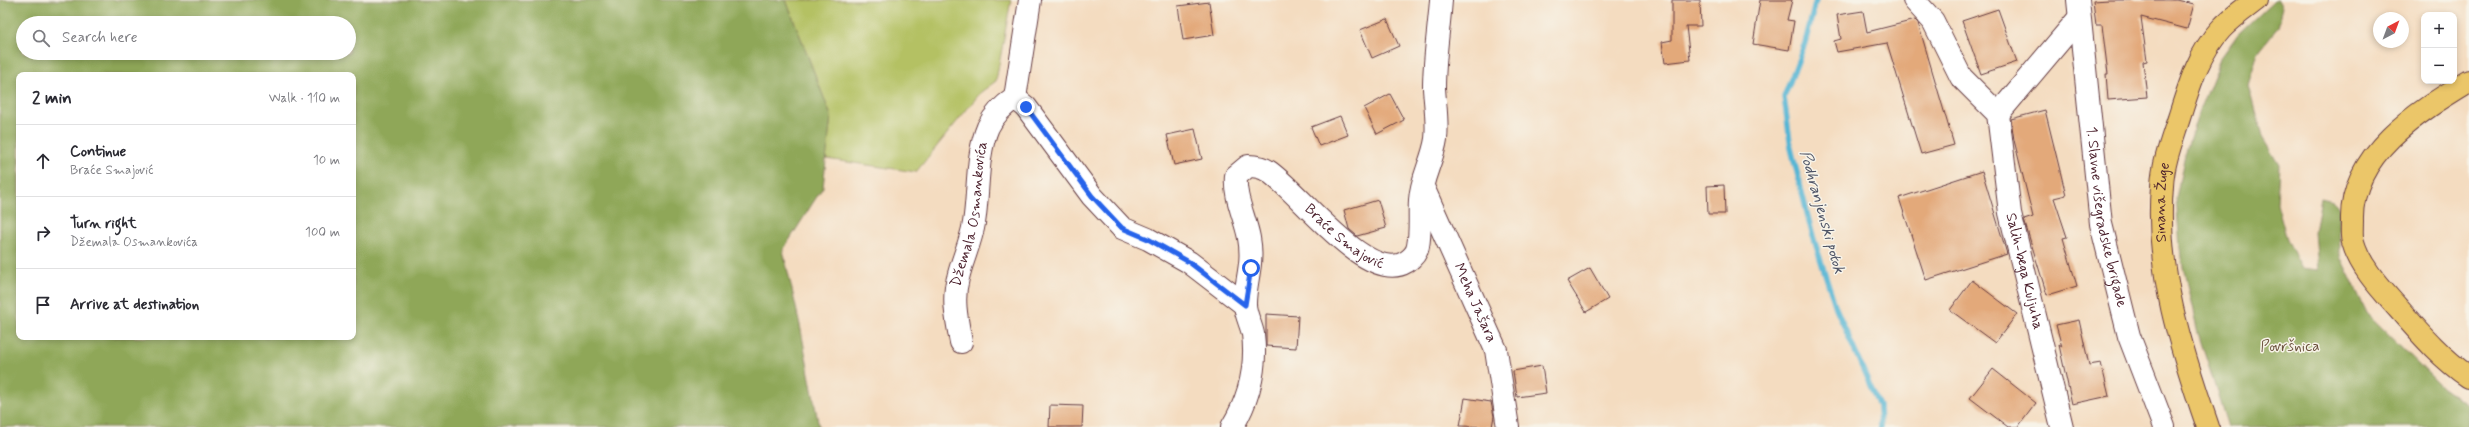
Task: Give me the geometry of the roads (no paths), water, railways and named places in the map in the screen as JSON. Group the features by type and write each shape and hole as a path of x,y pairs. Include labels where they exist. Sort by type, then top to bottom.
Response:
{"main road":[{"name":"Sinana Žuge","path":"2208,427 2183,355 2168,294 2161,230 2162,184 2173,136 2189,84 2201,57 2221,29 2256,0"},
{"path":"2469,81 2407,123 2375,154 2362,174 2352,207 2353,242 2373,280 2452,366 2469,377"}],"street":[{"path":"1030,0 1015,98 1026,107 1092,196 1122,228 1148,239 1189,262 1245,305 1252,333 1254,360 1246,399 1232,427"},
{"name":"Braće Smajović","path":"1245,305 1251,268 1250,240 1235,184 1236,176 1241,170 1248,166 1258,166 1268,171 1346,243 1364,256 1382,264 1395,266 1412,258 1418,249 1422,185 1436,140 1435,55 1441,0"},
{"path":"1914,0 1933,21 1961,76 1998,114 2079,9"},
{"name":"1. Slavne višegradske brigade","path":"2079,9 2101,224 2129,336 2164,427"},
{"name":"Džemala Osmankovića","path":"961,342 956,311 957,280 974,225 979,184 981,147 989,125 1003,106 1015,98"},
{"name":"Salih-bega Kuljuha","path":"1998,114 2010,213 2062,427"},
{"name":"Meha Jašara","path":"1422,185 1496,350 1508,427"}],"waterway":[{"name":"Podhranjenski potok","path":"1816,0 1805,43 1784,97 1791,148 1812,233 1836,308 1879,406 1880,427"}],"park label":[{"name":"Površnica","path":"2290,347"}]}
